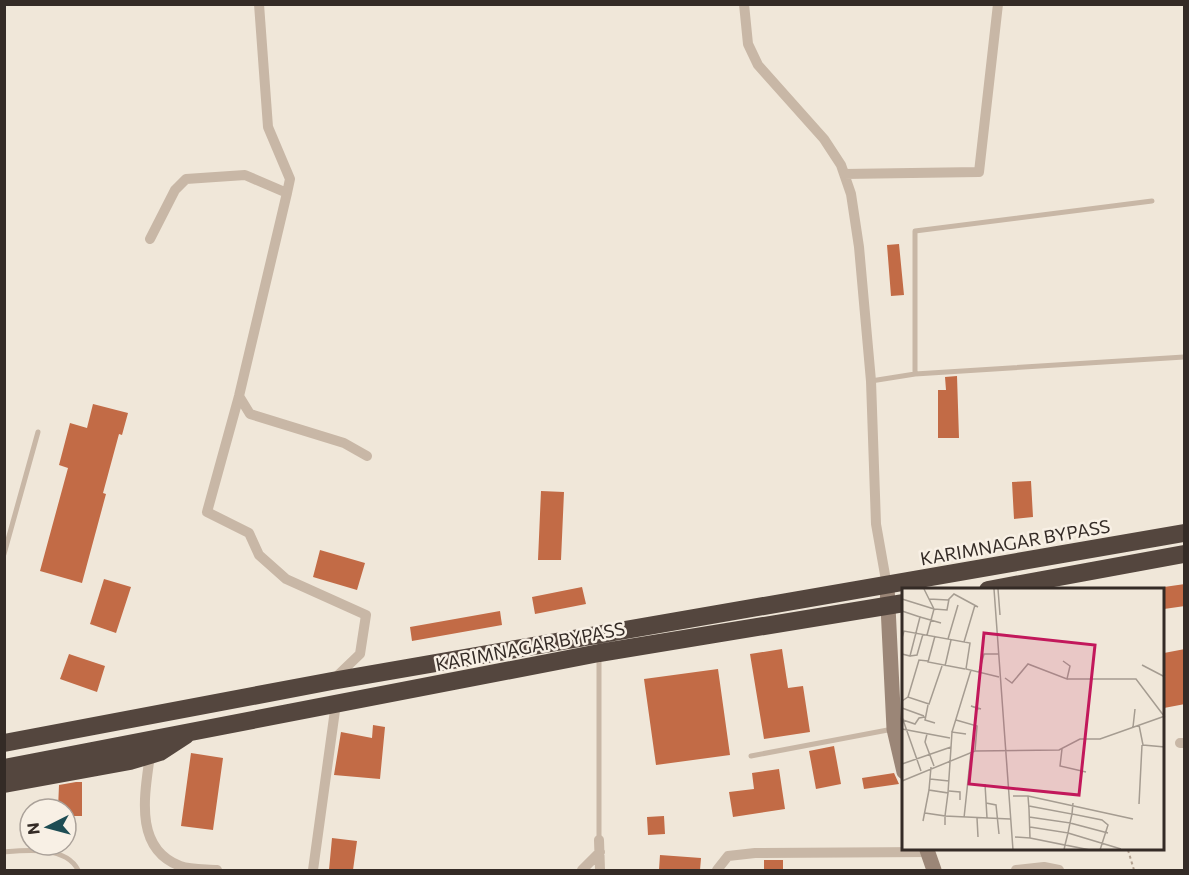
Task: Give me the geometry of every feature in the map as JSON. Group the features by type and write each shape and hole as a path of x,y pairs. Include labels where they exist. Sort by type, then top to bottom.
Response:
{"highway":[{"name":"KARIMNAGAR BYPASS","path":"4,743 332,681 804,597 853,592 1185,533"},
{"path":"999,588 1185,554"},
{"name":"KARIMNAGAR BYPASS","path":"4,768 599,653 896,605"},
{"path":"4,784 150,755 160,752 193,730"}],"street":[{"path":"260,4 268,127 290,179 239,396 207,512 249,533 259,555 286,579 366,615 360,654 332,681"},
{"path":"744,4 748,44 758,65 824,139 844,174 851,194 859,247 871,381 876,524 887,586 896,605 894,729 902,763"},
{"path":"844,174 979,172 998,4"},
{"path":"150,239 175,190 186,179 245,175 287,193"},
{"path":"239,396 250,414 344,443 367,456"},
{"path":"313,870 336,703"},
{"path":"150,755 143,808 153,844 165,858 181,866 217,870"},
{"path":"599,840 600,870"},
{"path":"717,870 728,856 755,853 927,851 934,870"},
{"path":"582,870 600,852"},
{"path":"1016,870 1044,867 1059,870"}],"lane":[{"path":"915,374 915,231 1152,201"},
{"path":"871,381 915,374 1185,357"},
{"path":"4,554 38,432"},
{"path":"599,653 599,840"},
{"path":"751,756 894,729"},
{"path":"4,852 53,852 74,863 78,870"}],"path":[{"path":"1129,851 1134,870"}],"building":[{"path":"899,244 904,295 891,296 887,245"},
{"path":"957,376 959,438 938,438 938,390 946,390 945,377"},
{"path":"93,404 128,413 122,435 119,434 103,493 106,494 82,583 40,571 68,468 59,465 70,423 87,428"},
{"path":"1031,481 1033,517 1014,519 1012,482"},
{"path":"541,491 564,492 561,560 538,560"},
{"path":"320,550 365,563 357,590 313,577"},
{"path":"104,579 131,587 116,633 90,624"},
{"path":"1185,584 1185,606 1165,609 1164,587"},
{"path":"582,587 586,604 535,614 532,597"},
{"path":"500,611 502,625 412,641 410,627"},
{"path":"782,649 788,688 803,686 810,732 764,739 750,654"},
{"path":"1185,649 1185,704 1165,708 1165,653"},
{"path":"69,654 105,666 97,692 60,679"},
{"path":"718,669 730,755 656,765 644,679"},
{"path":"373,725 385,727 380,779 334,775 341,732 372,738"},
{"path":"834,746 841,784 816,789 809,751"},
{"path":"191,753 223,758 213,830 181,826"},
{"path":"779,769 785,809 733,817 729,792 754,789 752,773"},
{"path":"894,773 899,784 864,789 862,778"},
{"path":"82,782 82,816 78,816 78,797 58,797 59,785"},
{"path":"664,816 665,834 648,835 647,817"},
{"path":"332,838 357,841 353,870 329,870"},
{"path":"660,855 701,858 700,870 659,870"},
{"path":"764,860 783,860 783,870 764,870"}]}
